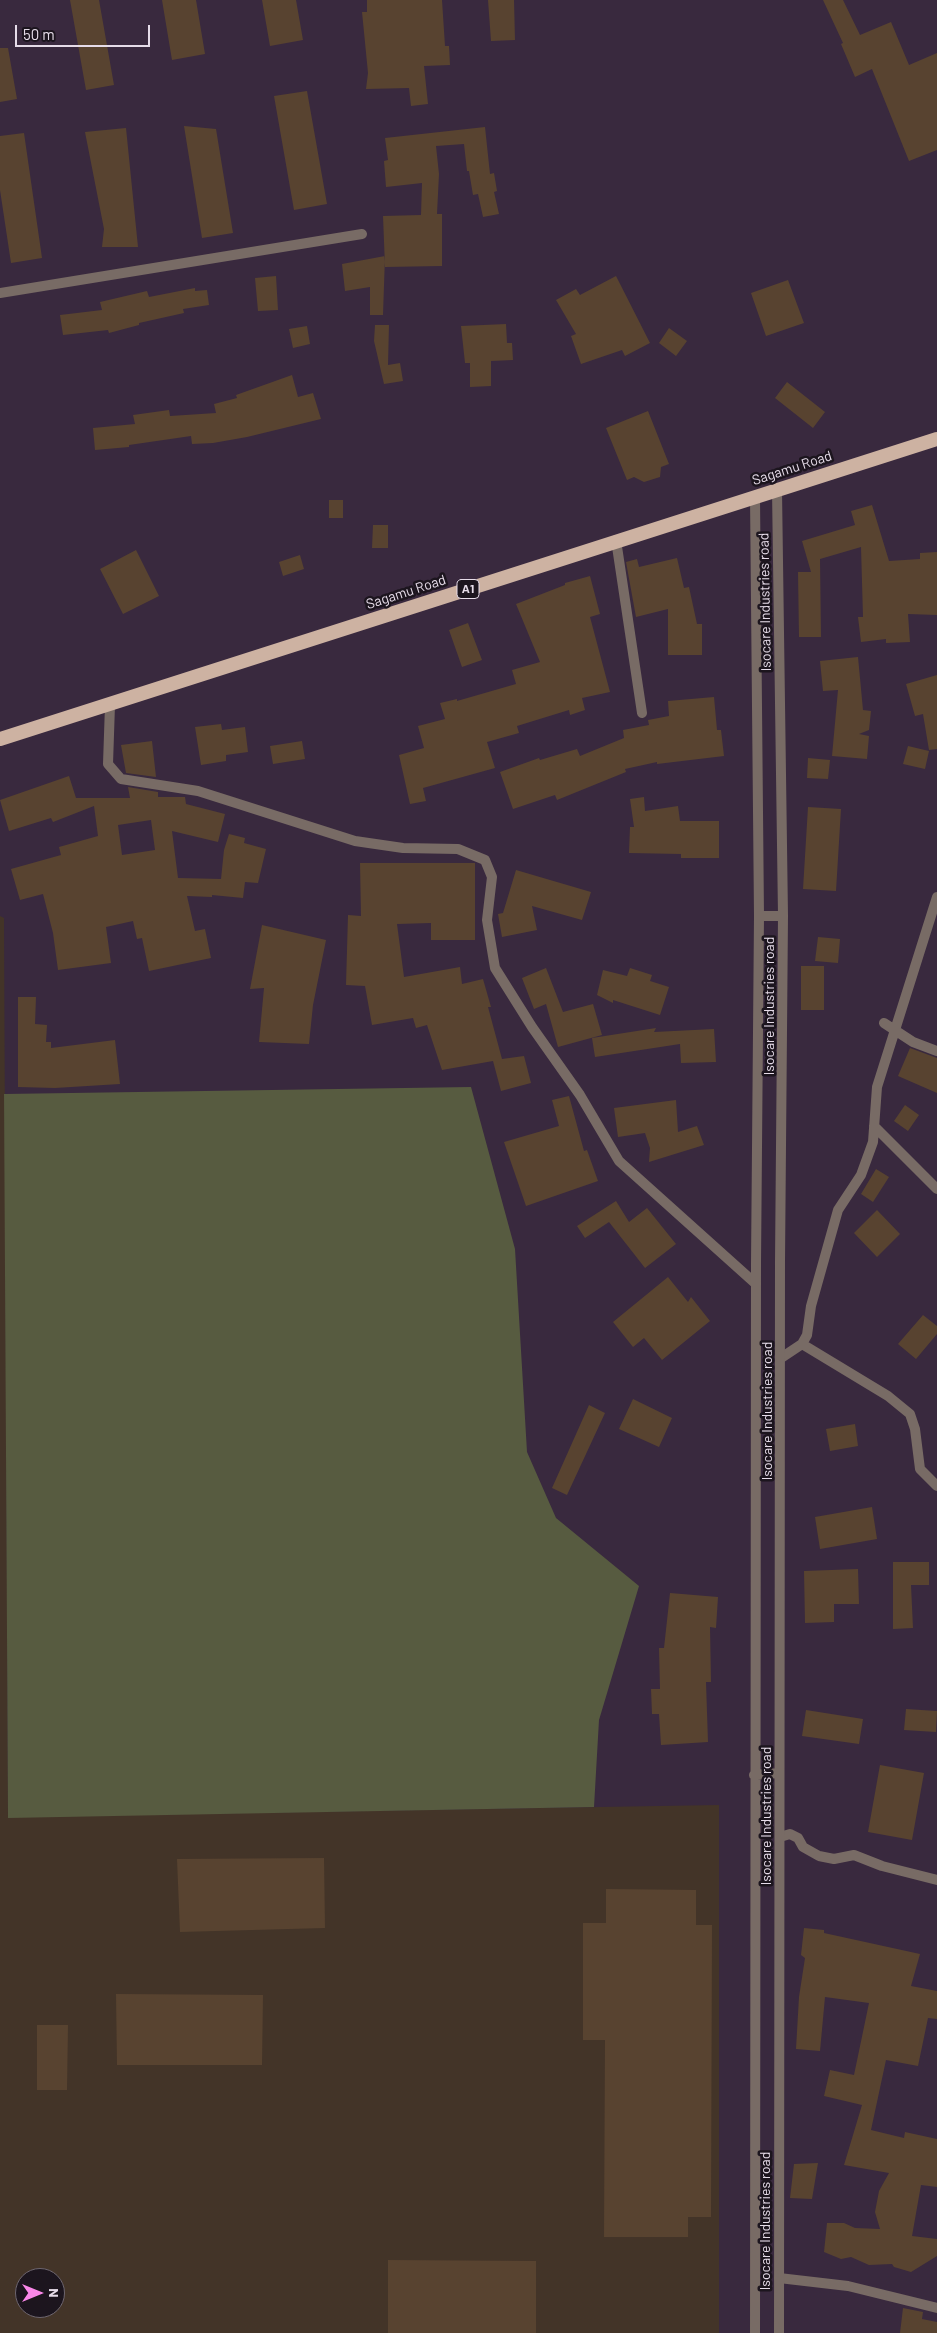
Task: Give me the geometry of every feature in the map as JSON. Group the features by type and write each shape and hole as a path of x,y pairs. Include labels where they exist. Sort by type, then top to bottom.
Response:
{"highway":[{"name":"Sagamu Road","path":"0,739 616,540 937,439"}],"street":[{"path":"0,294 362,234"},
{"name":"Isocare Industries road","path":"777,490 783,916 779,1773 779,2333"},
{"name":"Isocare Industries road","path":"755,497 759,916 754,1775 755,2333"},
{"path":"616,540 642,713"},
{"path":"110,705 108,764 121,779 198,791 355,841 403,848 458,849 486,860 492,877 487,920 495,968 532,1027 580,1095 618,1161 756,1284"},
{"path":"782,1358 802,1344 807,1335 811,1306 838,1210 862,1175 873,1142 877,1087 937,897"},
{"path":"759,916 783,916"},
{"path":"884,1023 913,1042 937,1051"},
{"path":"874,1126 937,1190"},
{"path":"802,1344 888,1396 910,1414 915,1429 920,1469 937,1486"},
{"path":"754,1775 779,1773"},
{"path":"780,1837 790,1834 798,1838 803,1847 819,1856 834,1859 854,1855 882,1866 937,1880"},
{"path":"779,2278 848,2286 937,2308"}],"shaded area":[{"path":"0,916 4,918 8,1817 719,1805 719,2333 0,2333"}],"green space":[{"path":"471,1087 515,1249 527,1452 556,1518 639,1586 599,1720 594,1807 8,1818 4,1094"}],"building":[{"path":"70,0 99,0 114,85 86,90"},
{"path":"162,0 196,0 205,54 172,60"},
{"path":"262,0 296,0 303,40 270,46"},
{"path":"367,0 442,0 445,46 449,46 450,65 424,66 428,104 411,106 409,88 366,89 368,73 362,12 367,12"},
{"path":"488,0 514,0 515,40 491,41"},
{"path":"823,0 843,0 860,35 891,22 909,65 937,53 937,150 909,161 872,69 855,77 841,44 843,43"},
{"path":"0,48 8,48 17,99 0,102"},
{"path":"307,91 327,204 294,210 274,96"},
{"path":"184,126 216,129 233,233 202,238"},
{"path":"485,127 490,174 494,173 497,191 494,192 499,214 483,217 478,194 473,195 469,171 467,171 464,144 436,146 439,174 437,214 442,214 442,266 385,267 383,216 421,215 422,183 386,187 384,161 388,160 385,138"},
{"path":"126,128 138,247 102,247 104,229 85,132"},
{"path":"24,133 42,258 11,263 0,190 0,136"},
{"path":"385,256 383,315 370,315 370,287 345,291 342,264"},
{"path":"276,276 278,310 258,311 255,278"},
{"path":"616,276 650,343 625,356 622,350 581,364 571,336 576,334 556,300 576,289 580,295"},
{"path":"788,280 804,323 766,336 751,293"},
{"path":"195,288 195,291 207,290 209,305 183,309 184,313 139,323 139,325 109,333 108,330 63,335 60,315 102,310 100,302 147,291 149,297"},
{"path":"506,324 507,343 512,343 513,360 491,361 491,386 470,387 470,363 465,363 461,326"},
{"path":"375,325 389,325 388,365 400,363 403,381 384,384 374,341"},
{"path":"307,326 310,344 293,348 289,329"},
{"path":"669,328 687,341 676,356 659,343"},
{"path":"292,375 298,397 313,393 321,419 247,437 213,443 192,444 191,436 129,445 129,447 95,450 93,428 135,424 133,415 169,410 170,416 216,413 214,404 237,398 236,395"},
{"path":"787,382 825,412 813,428 775,398"},
{"path":"648,411 669,464 661,467 660,477 644,482 634,477 627,480 606,428"},
{"path":"329,500 343,500 343,518 329,518"},
{"path":"872,505 889,561 920,559 920,553 937,552 937,615 908,614 910,642 886,643 886,639 861,642 858,617 863,617 861,547 820,559 821,637 799,637 798,572 811,572 802,541 855,525 851,511"},
{"path":"373,525 388,525 388,548 372,548"},
{"path":"136,550 159,596 123,614 100,569"},
{"path":"300,555 304,569 283,576 279,562"},
{"path":"677,558 684,588 689,587 697,624 702,624 702,655 668,655 668,609 636,617 626,562 637,559 639,567"},
{"path":"590,576 600,614 590,617 610,692 582,698 585,710 570,715 569,710 517,726 519,733 487,742 495,768 423,788 426,801 410,804 399,755 424,748 418,726 445,719 440,703 457,699 457,701 516,684 512,670 540,662 516,604 565,585 565,583"},
{"path":"468,623 482,660 462,667 449,630"},
{"path":"858,657 863,710 871,711 869,730 859,734 869,736 867,759 832,756 838,690 823,691 820,661"},
{"path":"937,675 937,749 929,750 923,714 915,716 906,684"},
{"path":"714,697 717,730 721,730 724,756 657,764 657,762 625,769 626,772 557,800 555,795 513,809 500,772 539,758 540,760 577,749 580,756 624,738 623,730 649,725 648,720 669,716 668,701"},
{"path":"221,724 222,730 245,727 248,752 226,755 226,761 201,765 195,727"},
{"path":"152,741 156,777 126,773 121,745"},
{"path":"302,741 305,759 273,764 270,746"},
{"path":"908,746 929,751 925,769 903,764"},
{"path":"808,758 830,760 828,779 807,778"},
{"path":"69,776 76,798 130,798 128,787 158,792 158,797 185,797 186,804 225,814 218,842 172,831 178,878 221,879 224,850 229,834 245,838 244,843 266,849 258,883 245,882 243,898 212,895 212,897 187,896 195,931 205,929 211,958 149,971 142,938 137,939 133,921 106,927 111,963 58,970 53,933 43,894 20,900 11,869 61,855 59,847 98,836 94,806 53,822 51,818 9,831 0,800","holes":["151,820 155,850 122,855 118,825"]},
{"path":"644,797 645,811 678,806 680,821 719,821 719,858 681,858 681,854 629,853 630,827 634,827 630,799"},
{"path":"808,807 841,809 836,891 803,889"},
{"path":"360,863 475,863 475,940 431,940 431,923 397,924 404,977 460,967 462,984 483,979 491,1007 488,1007 502,1059 524,1056 531,1083 501,1091 493,1061 442,1070 427,1025 416,1028 413,1018 372,1025 365,986 346,985 348,915 361,916"},
{"path":"516,870 591,892 582,920 532,906 537,930 502,937 498,914 503,913"},
{"path":"262,925 326,940 313,1005 309,1044 259,1042 264,988 250,989"},
{"path":"818,937 840,939 838,963 815,961"},
{"path":"801,966 824,966 824,1010 801,1010"},
{"path":"546,968 563,1012 593,1004 602,1035 558,1047 546,1004 534,1009 522,978"},
{"path":"630,968 652,975 650,981 669,987 660,1015 613,1000 613,1003 597,995 603,970 627,976"},
{"path":"18,997 36,997 35,1024 47,1025 46,1042 51,1042 51,1048 115,1040 120,1084 55,1088 18,1087"},
{"path":"656,1028 654,1032 714,1029 716,1062 681,1063 680,1044 595,1057 592,1038"},
{"path":"910,1048 937,1058 937,1093 898,1076"},
{"path":"569,1096 584,1151 587,1150 598,1181 526,1206 504,1142 559,1126 552,1100"},
{"path":"676,1100 678,1132 697,1126 704,1145 649,1162 650,1148 645,1133 618,1137 614,1108"},
{"path":"905,1105 919,1115 908,1131 894,1121"},
{"path":"876,1169 889,1177 873,1202 861,1194"},
{"path":"616,1201 629,1222 647,1208 676,1244 645,1268 609,1222 585,1238 577,1226"},
{"path":"877,1210 900,1234 877,1257 854,1233"},
{"path":"668,1277 688,1302 691,1297 710,1321 662,1360 644,1338 633,1347 613,1322"},
{"path":"923,1315 937,1326 937,1334 916,1359 898,1344"},
{"path":"633,1399 672,1418 659,1447 619,1429"},
{"path":"589,1405 605,1413 567,1495 552,1488"},
{"path":"855,1424 858,1446 830,1451 826,1429"},
{"path":"872,1507 877,1539 820,1549 815,1517"},
{"path":"893,1562 929,1562 929,1585 911,1585 913,1628 893,1629"},
{"path":"858,1569 859,1604 834,1604 834,1622 805,1623 804,1571"},
{"path":"670,1593 718,1597 716,1628 710,1627 711,1682 706,1682 708,1742 661,1745 659,1714 652,1714 651,1689 660,1689 659,1648 664,1648"},
{"path":"906,1709 937,1711 936,1732 904,1730"},
{"path":"806,1710 863,1719 859,1744 802,1736"},
{"path":"880,1765 924,1773 912,1840 868,1832"},
{"path":"324,1858 325,1928 180,1932 177,1859"},
{"path":"606,1889 696,1890 696,1925 712,1925 711,2217 688,2217 688,2237 604,2237 605,2040 583,2040 583,1923 606,1923"},
{"path":"804,1928 824,1930 824,1933 920,1954 911,1986 937,1991 937,2019 928,2018 918,2066 886,2060 871,2130 904,2138 905,2132 937,2139 937,2187 921,2185 912,2236 937,2239 937,2256 911,2272 894,2267 892,2264 869,2265 851,2257 841,2259 824,2252 827,2223 844,2223 855,2228 880,2229 875,2212 879,2191 889,2173 844,2165 862,2105 824,2096 830,2070 854,2075 869,2003 825,1997 820,2051 796,2049 799,1997 805,1958 801,1955"},
{"path":"116,1994 263,1995 262,2065 117,2065"},
{"path":"37,2025 68,2025 67,2090 37,2090"},
{"path":"818,2163 812,2199 790,2198 794,2164"},
{"path":"388,2260 536,2261 536,2333 388,2333"},
{"path":"903,2308 923,2312 922,2319 937,2322 937,2333 900,2333"}]}
